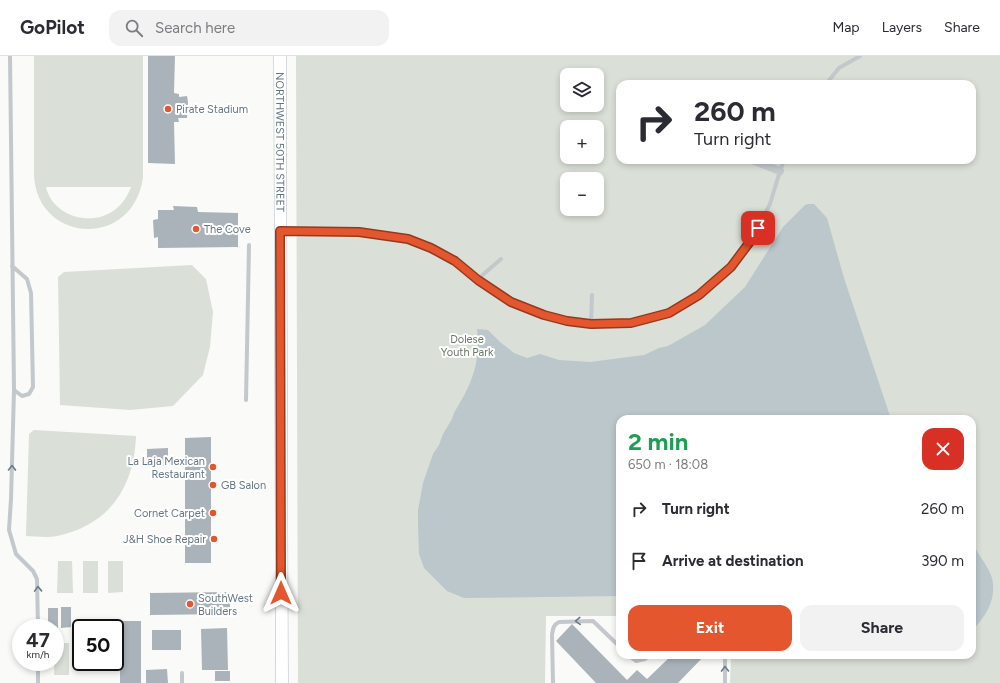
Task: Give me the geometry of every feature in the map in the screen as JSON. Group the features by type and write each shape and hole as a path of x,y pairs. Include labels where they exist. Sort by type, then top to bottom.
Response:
{"main road":[{"name":"NORTHWEST 50TH STREET","path":"280,56 282,683"}],"street":[{"path":"762,164 780,171"}],"lane":[{"path":"10,56 14,390 9,530 16,554 33,572 37,579 38,619"},
{"path":"829,80 839,68 860,56"},
{"path":"280,231 359,232 408,239 431,248 455,261 478,280 511,302 544,315 567,321 591,324 631,323 669,313 699,295 731,267 752,239 770,204 783,164"},
{"path":"246,400 249,245"},
{"path":"478,280 501,259"},
{"path":"12,266 27,280 31,293 33,380 33,387 29,394 22,396 14,390"},
{"path":"591,324 592,295"},
{"path":"553,683 552,635 553,628 559,622 593,621 616,643"},
{"path":"633,659 636,661 645,659"},
{"path":"725,659 725,683"},
{"path":"38,671 38,683"},
{"path":"182,673 182,683"}],"green space":[{"path":"34,56 143,56 143,178 135,201 122,217 104,227 86,229 67,225 51,214 39,198 34,175","holes":["46,187 131,187 126,198 117,208 98,218 76,217 66,213 50,198"]},
{"name":"Dolese Youth Park","path":"296,56 1000,56 1000,683 730,683 731,659 976,659 976,415 616,415 616,616 546,616 545,683 298,683"},
{"path":"192,265 206,279 213,312 210,347 203,375 173,406 130,410 60,405 58,277 64,272"},
{"path":"34,430 136,436 134,455 124,488 104,513 91,523 75,531 57,536 26,536 29,434"},
{"path":"58,561 72,561 73,593 57,593"},
{"path":"83,561 98,561 98,593 83,593"},
{"path":"108,561 123,561 123,592 108,593"},
{"path":"64,643 69,643 69,675 54,675 54,671 64,671"}],"shaded area":[{"path":"814,204 827,218 844,278 890,415 616,415 616,596 464,598 447,591 424,568 419,554 418,510 423,483 433,454 470,383 473,374 476,364 478,342 477,329 488,330 514,353 527,358 540,354 559,360 590,362 644,355 659,348 668,346 705,325 745,287 783,227 805,205"},
{"path":"976,549 990,572 993,586 992,600 982,619 976,626"}],"building":[{"name":"Pirate Stadium","path":"148,56 175,56 174,93 179,94 179,97 187,96 187,118 178,118 179,122 174,122 175,164 148,163"},
{"name":"The Cove","path":"173,206 197,207 198,212 238,213 238,247 158,248 158,237 154,238 153,220 158,219 158,210 174,210"},
{"path":"211,437 211,563 185,563 185,438"},
{"path":"168,448 168,466 147,466 147,449"},
{"name":"SouthWest Builders","path":"230,592 230,614 150,615 150,593"},
{"path":"61,607 71,607 71,627 64,628 64,619 61,619"},
{"path":"48,608 58,608 58,619 48,619"},
{"path":"124,621 141,621 141,683 120,683 120,671 124,671"},
{"path":"572,624 627,680 637,670 647,679 668,659 701,659 678,683 596,683 556,641"},
{"path":"227,628 228,670 202,670 201,629"},
{"path":"152,630 181,630 181,650 152,650"},
{"path":"167,669 168,683 146,683 146,670"},
{"path":"215,671 230,671 230,681 215,681"}],"place":[{"name":"Pirate Stadium","path":"168,109"},
{"name":"The Cove","path":"196,229"},
{"name":"La Laja Mexican Restaurant","path":"213,467"},
{"name":"GB Salon","path":"213,485"},
{"name":"Cornet Carpet","path":"213,513"},
{"name":"J&H Shoe Repair","path":"214,539"},
{"name":"SouthWest Builders","path":"190,604"}],"route":[{"path":"281,593 280,231 359,232 408,239 431,248 455,261 478,280 511,302 544,315 567,321 591,324 631,323 669,313 699,295 731,267 752,239 758,228"}]}
